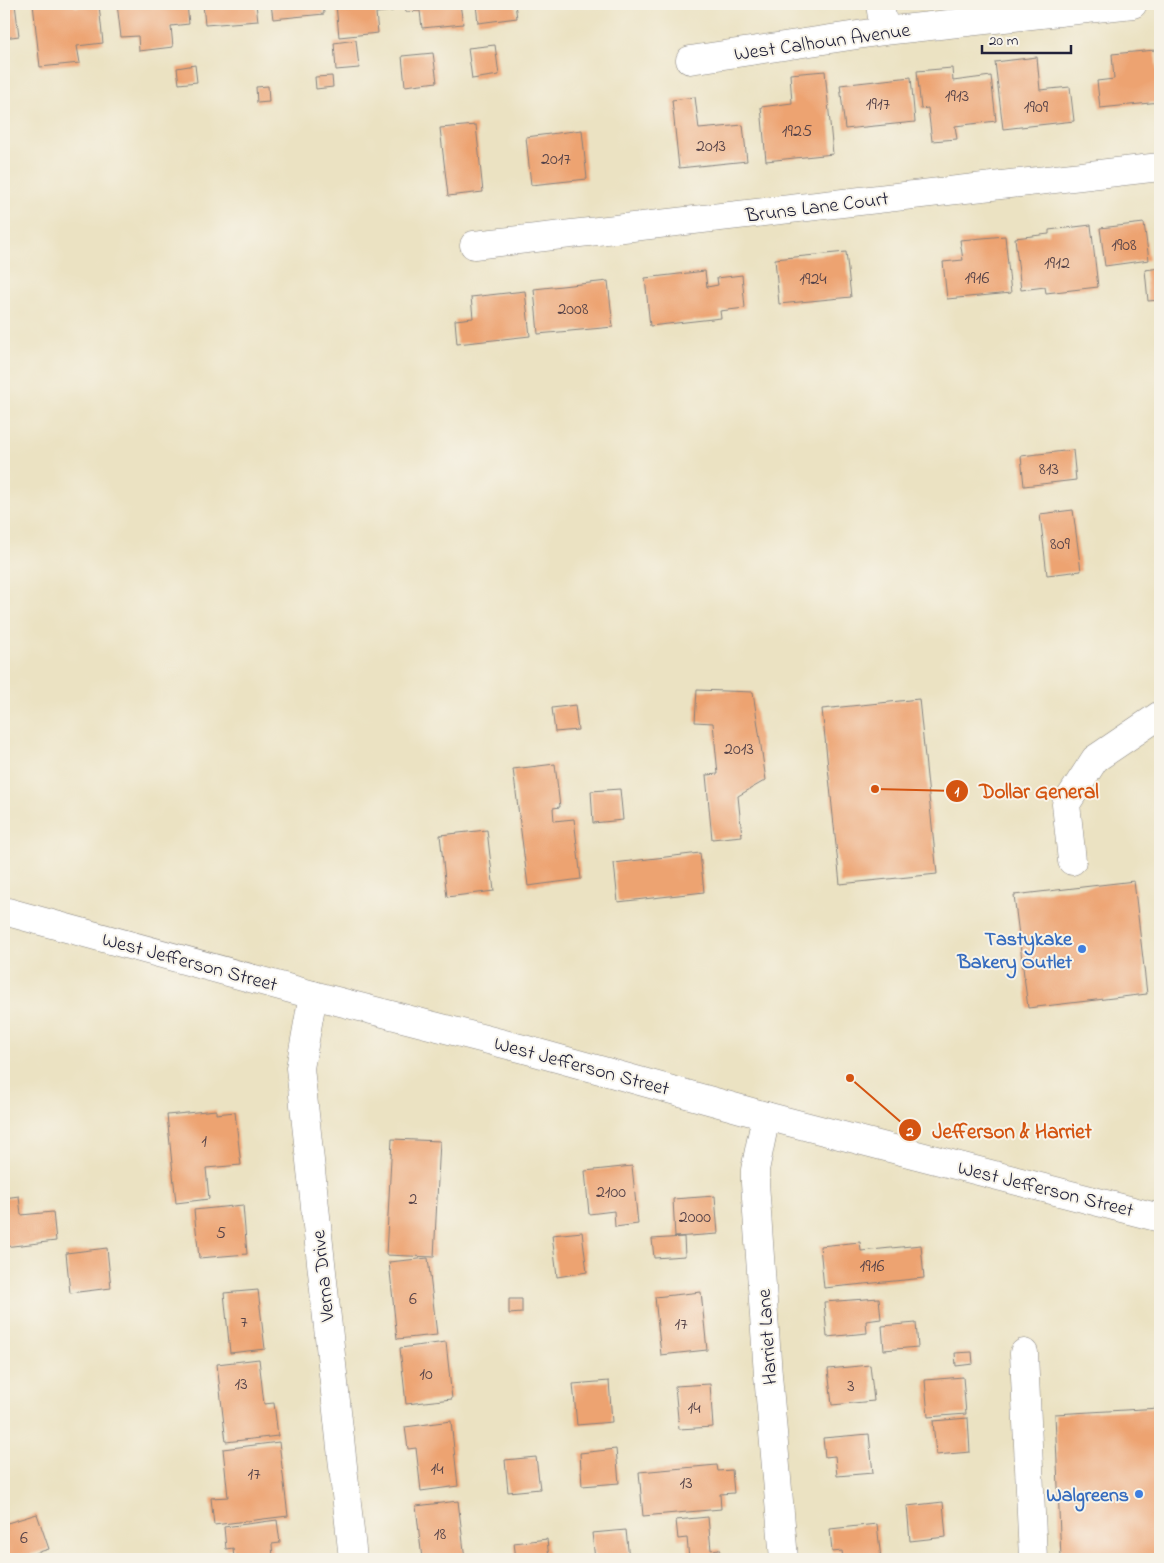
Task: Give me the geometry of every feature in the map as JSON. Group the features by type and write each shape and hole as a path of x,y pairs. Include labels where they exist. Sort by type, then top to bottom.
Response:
{"street":[{"path":"880,4 884,31"},
{"name":"West Calhoun Avenue","path":"690,60 884,31 1133,4"},
{"name":"Bruns Lane Court","path":"474,245 1160,166"},
{"path":"1072,861 1066,804 1095,759 1160,715"},
{"name":"West Jefferson Street","path":"4,911 524,1049 766,1116 1160,1218"},
{"name":"Verna Drive","path":"313,994 300,1068 353,1559"},
{"name":"Harriet Lane","path":"766,1116 755,1170 755,1183 768,1374 784,1559"},
{"path":"1024,1353 1033,1559"}],"building":[{"path":"4,4 15,4 19,36 4,38"},
{"path":"33,4 74,4 75,7 99,5 103,43 77,46 80,63 40,67"},
{"path":"117,4 187,4 189,24 171,26 173,47 139,51 138,36 121,37"},
{"path":"203,4 256,4 258,21 205,25"},
{"path":"271,4 323,4 324,14 273,19"},
{"path":"336,4 393,4 393,11 376,13 378,33 339,37"},
{"path":"405,4 460,4 463,24 422,28 420,11 406,12"},
{"path":"476,4 515,4 517,18 478,23"},
{"path":"356,40 359,68 336,70 334,43"},
{"path":"495,45 499,75 472,79 468,48"},
{"path":"1155,50 1160,102 1100,108 1097,81 1114,79 1112,54"},
{"path":"433,53 437,82 405,86 402,56"},
{"path":"1037,57 1040,90 1070,87 1074,121 1003,129 995,62"},
{"path":"195,65 197,82 179,84 177,68"},
{"path":"952,68 953,81 991,76 996,121 955,126 957,139 932,141 928,108 921,109 917,71"},
{"path":"825,71 833,154 766,161 761,107 792,103 790,74"},
{"path":"332,76 333,87 316,89 315,77"},
{"path":"911,77 915,122 845,129 840,85"},
{"path":"268,86 269,102 257,103 256,87"},
{"path":"695,97 699,129 743,125 747,161 679,168 672,100"},
{"path":"476,125 483,192 448,196 440,128"},
{"path":"582,130 587,179 531,185 526,137"},
{"path":"1144,223 1149,260 1105,266 1100,228"},
{"path":"1091,225 1098,287 1046,293 1045,287 1021,290 1015,238 1049,234 1049,230"},
{"path":"1005,236 1011,293 947,299 943,262 963,260 960,240"},
{"path":"846,252 851,297 779,304 775,259"},
{"path":"1160,268 1160,300 1148,301 1145,270"},
{"path":"705,271 707,287 718,285 717,278 742,275 745,308 720,311 721,318 650,326 645,278"},
{"path":"608,281 613,327 538,334 534,289"},
{"path":"525,291 530,336 457,344 455,320 473,318 471,297"},
{"path":"1073,450 1076,480 1024,486 1021,456"},
{"path":"1073,510 1081,571 1047,575 1040,514"},
{"path":"697,690 753,692 766,780 738,796 742,836 712,839 706,775 718,774 713,723 695,722"},
{"path":"919,699 937,874 840,884 822,709"},
{"path":"575,705 578,730 555,732 552,708"},
{"path":"555,764 560,807 553,808 554,821 574,819 581,879 528,886 513,769"},
{"path":"620,789 623,820 593,823 591,791"},
{"path":"487,830 494,891 447,897 440,835"},
{"path":"700,853 704,892 618,902 614,863"},
{"path":"1134,881 1147,994 1028,1008 1014,895"},
{"path":"216,1110 216,1114 235,1112 241,1165 206,1168 209,1199 176,1203 167,1115"},
{"path":"392,1139 440,1141 434,1257 386,1255"},
{"path":"632,1166 638,1224 615,1227 614,1211 589,1214 585,1171"},
{"path":"19,1196 21,1215 53,1212 56,1241 4,1247 4,1198"},
{"path":"715,1196 718,1234 675,1237 673,1199"},
{"path":"243,1205 247,1254 199,1258 194,1210"},
{"path":"582,1232 587,1272 557,1277 552,1235"},
{"path":"684,1237 685,1256 654,1258 652,1239"},
{"path":"860,1242 861,1251 921,1245 924,1278 824,1288 820,1246"},
{"path":"107,1248 111,1288 70,1293 66,1253"},
{"path":"428,1258 437,1335 397,1339 389,1262"},
{"path":"258,1290 265,1349 230,1353 224,1293"},
{"path":"701,1292 707,1350 661,1355 655,1297"},
{"path":"879,1298 881,1319 866,1321 867,1333 827,1337 824,1302"},
{"path":"509,1299 522,1299 522,1313 509,1314"},
{"path":"916,1323 918,1347 884,1350 882,1326"},
{"path":"446,1342 452,1399 406,1404 400,1348"},
{"path":"972,1352 973,1364 956,1366 955,1353"},
{"path":"259,1359 264,1404 274,1403 278,1436 226,1442 217,1364"},
{"path":"870,1365 874,1401 832,1405 828,1369"},
{"path":"963,1377 966,1414 928,1417 925,1380"},
{"path":"609,1381 612,1422 577,1425 573,1384"},
{"path":"710,1384 713,1427 679,1429 675,1386"},
{"path":"1160,1408 1160,1559 1061,1559 1055,1414"},
{"path":"968,1418 970,1452 936,1455 933,1421"},
{"path":"451,1421 458,1486 421,1491 416,1448 408,1449 405,1427"},
{"path":"869,1434 873,1473 837,1476 835,1456 825,1457 823,1438"},
{"path":"279,1442 288,1516 214,1525 211,1498 228,1497 223,1449"},
{"path":"616,1449 619,1483 582,1486 580,1453"},
{"path":"536,1457 540,1489 508,1492 505,1460"},
{"path":"717,1465 718,1471 732,1470 734,1493 720,1494 721,1509 643,1516 639,1472"},
{"path":"458,1501 465,1559 422,1559 416,1506"},
{"path":"943,1502 946,1537 910,1541 907,1506"},
{"path":"37,1514 49,1549 16,1559 4,1559 4,1524"},
{"path":"708,1517 711,1550 720,1549 721,1559 689,1559 687,1538 678,1539 676,1520"},
{"path":"277,1520 280,1543 272,1544 273,1559 234,1559 233,1548 226,1549 224,1527"},
{"path":"877,1524 881,1559 843,1559 842,1551 832,1552 830,1529"},
{"path":"626,1530 629,1559 595,1559 592,1533"},
{"path":"547,1539 549,1559 516,1559 514,1543"}],"place":[{"name":"Dollar General","path":"875,789"},
{"name":"Tastykake Bakery Outlet","path":"1082,949"},
{"name":"Jefferson & Harriet","path":"850,1078"},
{"name":"Walgreens","path":"1139,1494"}]}
